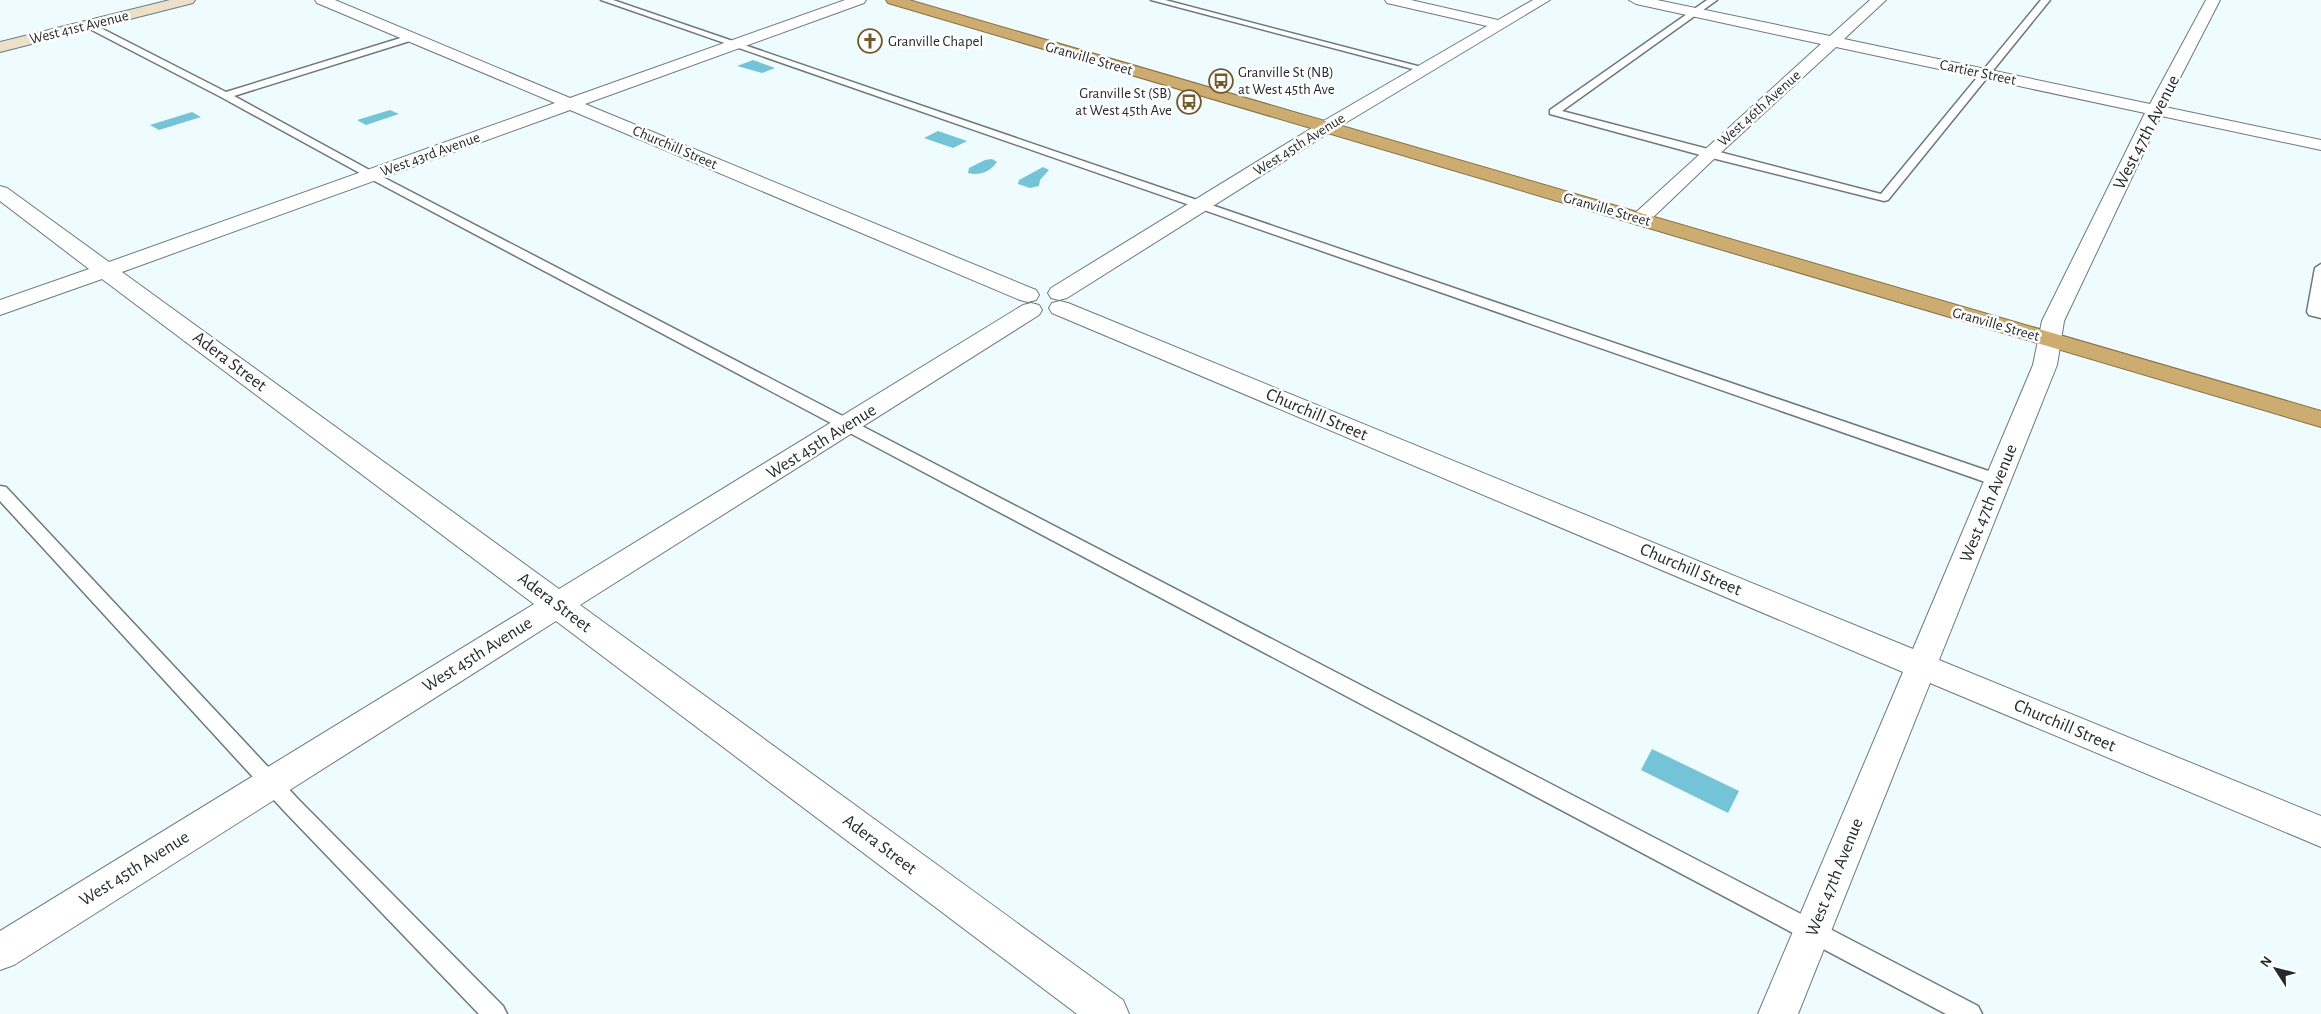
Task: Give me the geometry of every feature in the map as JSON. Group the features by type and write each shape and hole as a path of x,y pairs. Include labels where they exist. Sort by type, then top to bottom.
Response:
{"highway":[{"name":"Granville Street","path":"893,0 2321,419"}],"main road":[{"name":"West 41st Avenue","path":"0,47 188,0"}],"street":[{"name":"Churchill Street","path":"322,0 570,103 1030,302"},
{"name":"West 43rd Avenue","path":"0,308 859,0"},
{"path":"1392,0 1500,25"},
{"name":"West 45th Avenue","path":"1060,300 1200,205 1326,127 1543,0"},
{"name":"Cartier Street","path":"1636,0 2321,145"},
{"name":"West 46th Avenue","path":"1640,219 1708,154 1879,0"},
{"name":"West 47th Avenue","path":"1778,1014 2046,365 2053,320 2156,110 2214,0"},
{"name":"Adera Street","path":"0,192 1109,1014"},
{"path":"1030,302 1040,290 1060,300"},
{"name":"Churchill Street","path":"1060,300 2321,832"},
{"name":"West 45th Avenue","path":"0,952 848,424 1030,302"}],"lane":[{"path":"605,0 1997,480"},
{"path":"1155,0 1424,69"},
{"path":"1714,0 1554,112 1708,154 1884,198 2046,0"},
{"path":"90,25 224,94 371,175 1970,1014"},
{"path":"224,94 410,38"},
{"path":"2321,268 2314,312 2321,314"},
{"path":"0,492 270,783 495,1014"}],"water":[{"path":"753,60 775,68 762,73 737,66"},
{"path":"390,110 399,114 366,125 357,120"},
{"path":"192,112 201,117 159,130 150,125"},
{"path":"938,131 967,141 953,148 924,138"},
{"path":"992,159 997,162 988,171 976,174 968,173 969,168 985,160"},
{"path":"1043,167 1049,170 1040,180 1039,186 1030,188 1018,184 1019,180"},
{"path":"1652,749 1739,791 1728,813 1641,770"}],"place":[{"name":"Granville Chapel","path":"870,41"},
{"name":"Granville St (NB) at West 45th Ave","path":"1221,81"},
{"name":"Granville St (SB) at West 45th Ave","path":"1189,102"}]}
